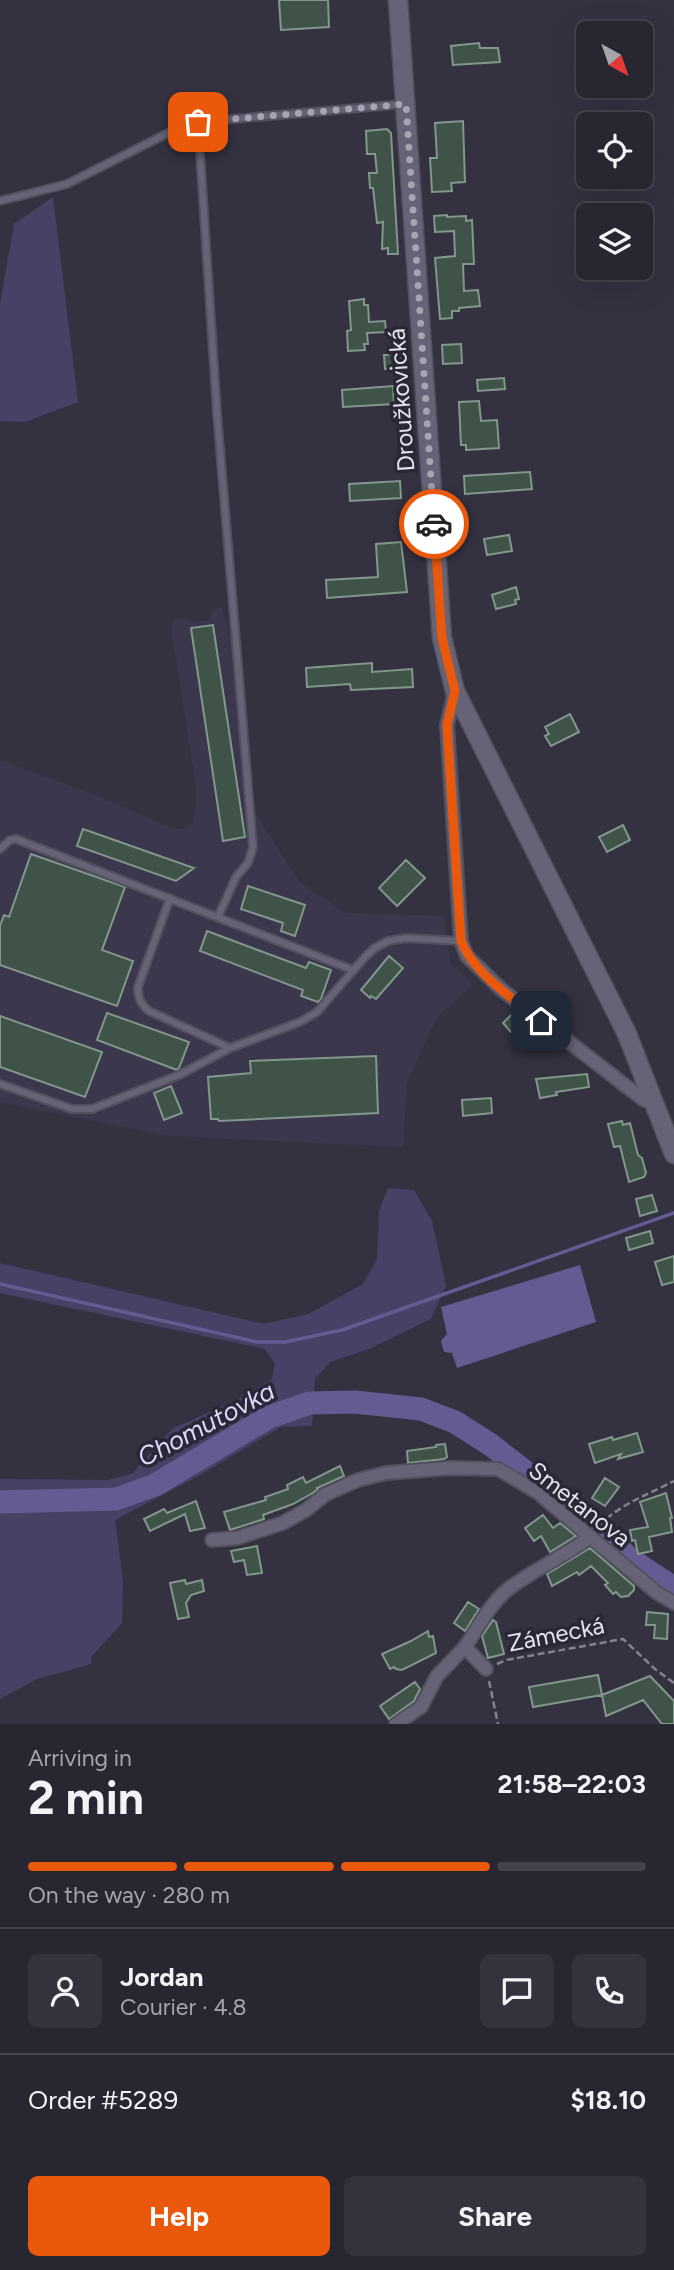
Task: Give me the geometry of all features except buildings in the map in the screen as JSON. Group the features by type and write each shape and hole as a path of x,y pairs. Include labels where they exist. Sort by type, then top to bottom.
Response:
{"street":[{"name":"Droužkovická","path":"398,0 442,638 455,691 447,725 461,941"},
{"path":"455,691 627,1034 674,1154"},
{"path":"461,941 467,956 502,990 644,1100 654,1102"},
{"name":"Smetanova","path":"212,1540 237,1538 283,1523 326,1494 358,1480 386,1473 451,1468 498,1469 537,1492 656,1592 674,1603"},
{"path":"396,1724 421,1707 436,1676 465,1647 496,1601 508,1590 590,1537"},
{"path":"465,1647 486,1669"}],"lane":[{"path":"0,201 67,184 176,129 198,122 406,104"},
{"path":"198,122 230,589 253,847 248,863 236,877 218,917"},
{"path":"0,849 10,840 16,839 353,970"},
{"path":"170,898 138,987 138,996 149,1011 230,1048"},
{"path":"0,1084 72,1109 92,1109 179,1075 230,1048 300,1022 317,1012 375,948 397,938 461,941"}],"path":[{"path":"603,1522 633,1500 674,1481"},
{"name":"Zámecká","path":"498,1724 486,1669 506,1660 623,1639 674,1683"}],"shaded area":[{"path":"53,197 78,402 25,422 0,421 0,304 14,224"},
{"path":"221,605 243,683 254,811 300,883 346,913 444,916 450,963 473,984 436,1019 407,1083 403,1147 170,1136 0,1102 0,760 98,796 172,828 188,827 193,823 197,793 172,633 174,617 194,622 210,620 211,610 220,608"},
{"path":"388,1188 414,1190 432,1221 446,1286 431,1319 369,1349 330,1362 315,1379 312,1426 281,1427 202,1474 115,1520 123,1581 122,1623 92,1656 88,1665 37,1679 0,1699 0,1479 109,1480 133,1473 172,1429 238,1399 272,1379 275,1364 265,1349 0,1293 0,1263 264,1324 308,1314 363,1284 377,1259 379,1211"},
{"path":"580,1265 596,1322 457,1368 452,1353 444,1352 441,1341 447,1334 441,1307"}],"waterway":[{"path":"0,1284 257,1342 285,1342 342,1330 674,1213"},
{"name":"Chomutovka","path":"0,1502 116,1499 155,1485 269,1417 310,1403 355,1402 421,1409 455,1422 491,1445 598,1528 630,1559 674,1588"}],"way so far":[{"path":"198,122 406,104 434,524"}],"route":[{"path":"434,524 442,638 455,691 447,725 461,941 467,956 502,990 541,1021"}]}
